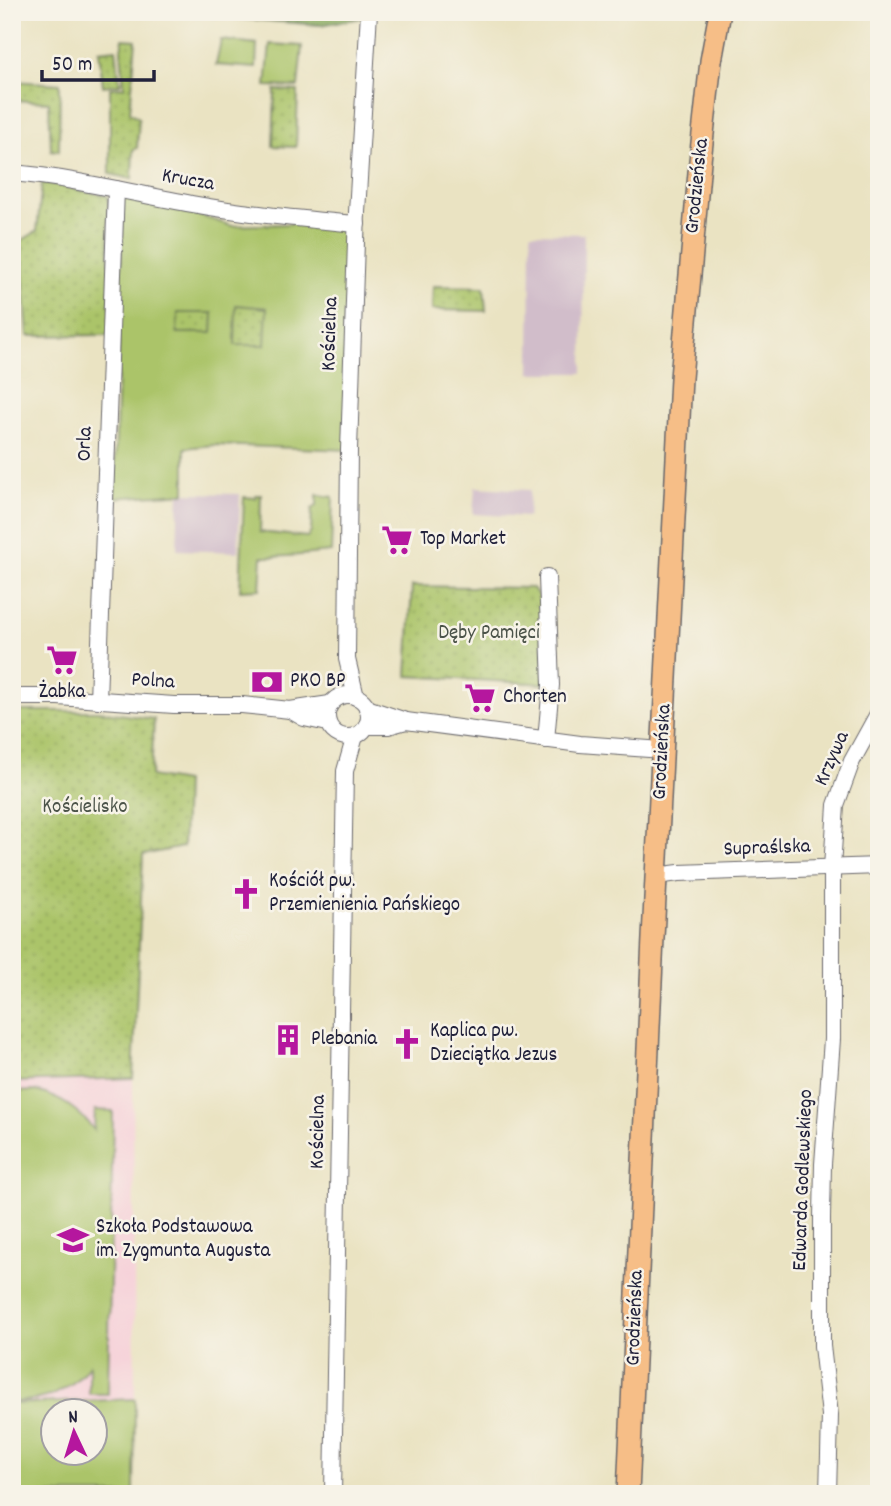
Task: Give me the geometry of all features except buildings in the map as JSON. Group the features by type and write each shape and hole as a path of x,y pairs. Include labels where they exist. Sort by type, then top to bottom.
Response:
{"main road":[{"name":"Grodzieńska","path":"628,1494 681,378 700,161 711,61 720,12"}],"street":[{"name":"Kościelna","path":"335,701 347,659 349,427 369,12"},
{"name":"Krucza","path":"12,173 74,180 272,216 357,224"},
{"name":"Orla","path":"98,700 116,189"},
{"path":"546,740 551,685 547,577"},
{"name":"Kościelna","path":"347,659 362,703"},
{"path":"406,721 360,731 333,728 328,710 344,695 406,721 546,740 663,750"},
{"name":"Polna","path":"12,697 174,705 242,705 290,710 335,701"},
{"path":"360,731 368,714 362,703"},
{"name":"Polna","path":"290,710 333,728"},
{"name":"Krzywa","path":"832,868 836,805 852,761 879,712"},
{"name":"Kościelna","path":"333,728 345,771 333,1494"},
{"name":"Kościelna","path":"345,771 360,731"},
{"name":"Supraślska","path":"656,876 879,866"},
{"name":"Edwarda Godlewskiego","path":"828,1494 830,1415 822,1346 821,1232 832,1039 832,868"}],"shaded area":[{"path":"531,233 584,234 583,373 530,373"},
{"path":"475,487 530,490 528,517 473,514"},
{"path":"179,493 240,494 238,552 177,550"},
{"name":"Szkoła Podstawowa im. Zygmunta Augusta","path":"133,1078 135,1399 38,1398 38,1403 12,1404 12,1082"}],"green space":[{"path":"156,12 363,12 362,18 320,25"},
{"path":"123,39 136,40 130,112 139,118 137,148 133,150 132,179 110,174 110,88 124,87 121,49"},
{"path":"221,40 257,44 256,68 216,65"},
{"path":"270,44 302,46 298,87 266,86"},
{"path":"116,49 120,84 103,86 99,51"},
{"path":"12,81 60,84 59,151 51,150 49,102 12,100"},
{"path":"275,90 298,91 296,147 273,146"},
{"path":"42,182 108,196 111,335 28,336 21,241 37,231"},
{"path":"116,189 232,226 333,222 357,233 349,450 214,445 185,448 185,493 114,498 123,206"},
{"path":"433,286 484,287 486,311 432,310"},
{"path":"236,305 267,308 265,345 235,345"},
{"path":"178,313 213,313 212,333 177,333"},
{"path":"256,495 261,495 260,532 307,537 311,532 312,509 317,506 317,495 333,497 331,552 262,557 260,589 240,590 244,497 256,498"},
{"name":"Dęby Pamięci","path":"412,586 533,588 540,598 546,684 407,676"},
{"name":"Kościelisko","path":"12,711 98,711 154,719 151,776 185,782 183,847 143,855 133,1078 12,1082"},
{"name":"Szkoła Podstawowa im. Zygmunta Augusta","path":"36,1091 53,1097 82,1116 94,1130 95,1110 113,1111 108,1394 89,1394 89,1365 74,1382 56,1393 36,1400 13,1402 12,1092"},
{"path":"135,1399 134,1494 12,1494 12,1404 38,1403 38,1468 108,1468 108,1400"}],"place":[{"name":"Top Market","path":"397,540"},
{"name":"Żabka","path":"62,660"},
{"name":"PKO BP","path":"267,682"},
{"name":"Chorten","path":"480,698"},
{"name":"Kościół pw. Przemienienia Pańskiego","path":"246,894"},
{"name":"Plebania","path":"288,1040"},
{"name":"Kaplica pw. Dzieciątka Jezus","path":"407,1044"},
{"name":"Szkoła Podstawowa im. Zygmunta Augusta","path":"73,1240"}]}
